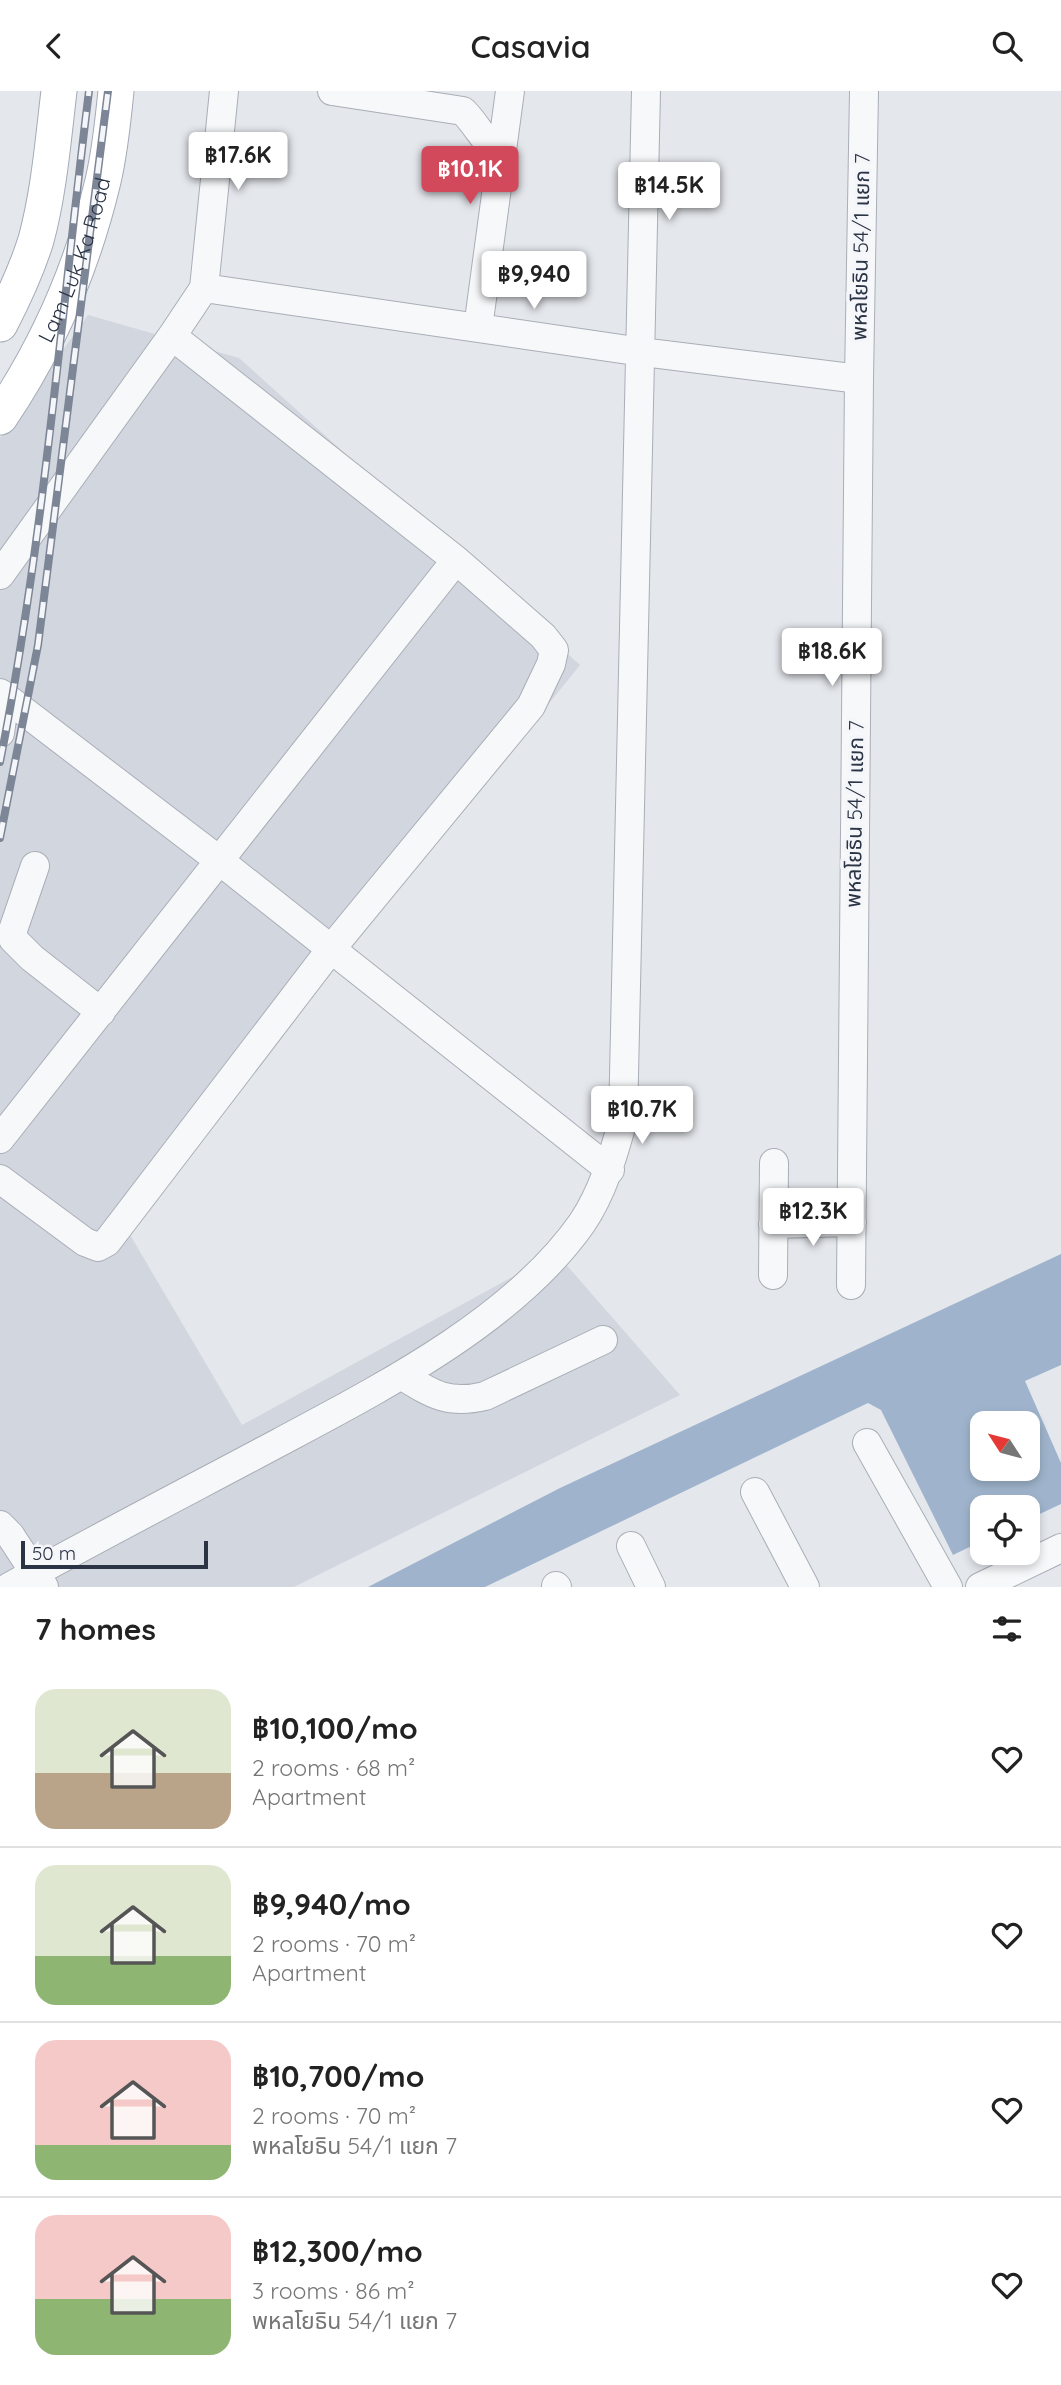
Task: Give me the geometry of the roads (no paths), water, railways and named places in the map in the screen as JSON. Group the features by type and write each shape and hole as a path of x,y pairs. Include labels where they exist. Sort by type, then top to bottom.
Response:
{"main road":[{"name":"Lam Luk Ka Road","path":"0,324 25,271 35,241 49,174 59,91"},
{"name":"Lam Luk Ka Road","path":"0,417 43,345 80,258 104,179 116,91"}],"street":[{"path":"0,575 204,288 224,91"},
{"path":"332,91 463,111 488,145 501,155"},
{"path":"478,328 510,91"},
{"path":"9,1587 39,1580 367,1395 452,1343 534,1280 582,1222 610,1170 623,1120 646,91"},
{"name":"พหลโยธิน 54/1 แยก 7","path":"851,1285 864,91"},
{"path":"204,288 642,352 859,379"},
{"path":"0,1179 85,1242 98,1247 107,1242 331,949 531,705 551,664 554,650 542,636 456,560 172,336"},
{"path":"0,1139 456,560"},
{"path":"2,695 220,861 610,1170"},
{"path":"0,733 2,695"},
{"path":"35,866 13,930 13,939 32,958 101,1012"},
{"path":"773,1275 774,1163"},
{"path":"774,1224 852,1222"},
{"path":"401,1375 439,1397 469,1400 485,1396 603,1340"},
{"path":"867,1443 948,1587"},
{"path":"755,1492 804,1587"},
{"path":"0,1525 10,1535 39,1580"},
{"path":"631,1546 651,1587"},
{"path":"980,1587 1061,1548"}],"water":[{"path":"1061,1254 1061,1365 1025,1381 1038,1411 970,1411 970,1481 1040,1481 1040,1415 1061,1463 1061,1504 1040,1514 1040,1495 970,1495 970,1547 953,1555 881,1410 868,1403 485,1587 368,1587 560,1488"}],"railway":[{"path":"0,762 29,595 89,91"},
{"path":"0,838 38,645 108,91"}]}
